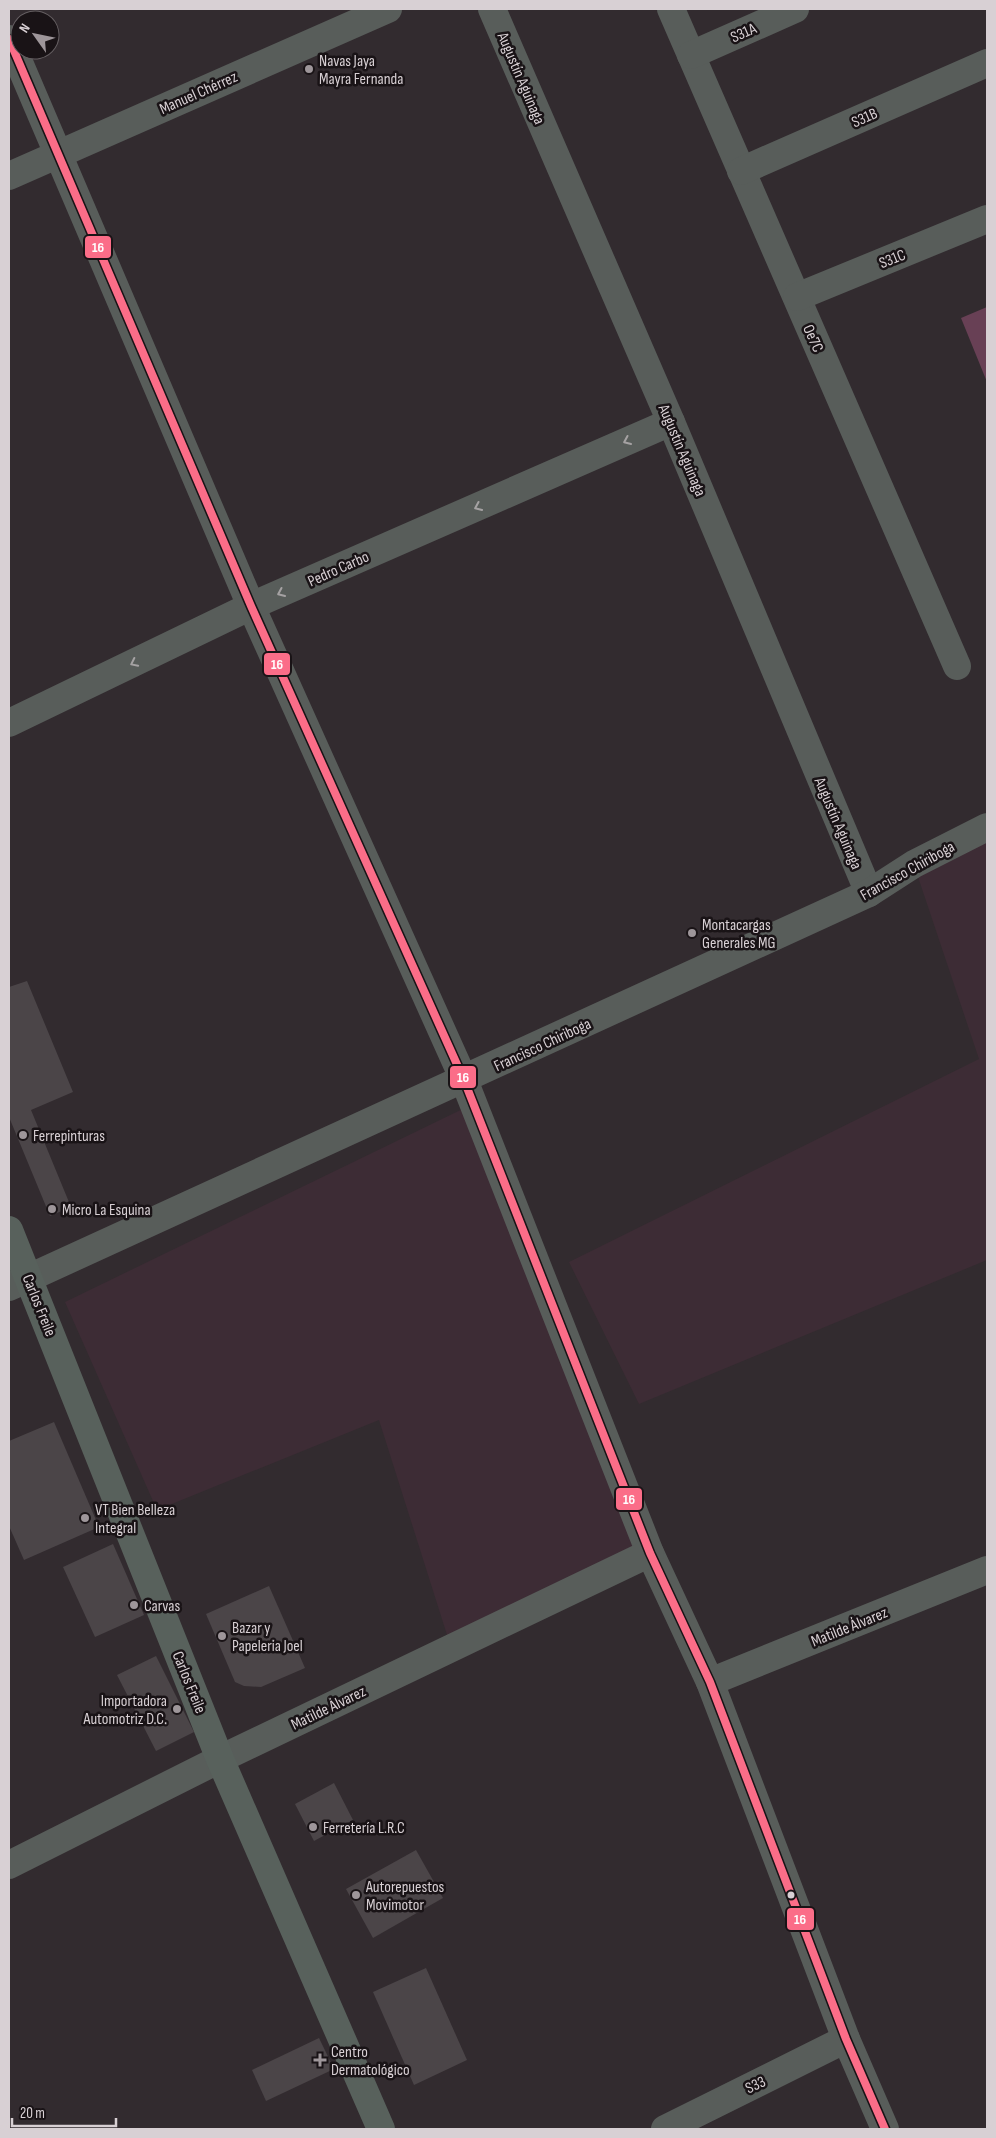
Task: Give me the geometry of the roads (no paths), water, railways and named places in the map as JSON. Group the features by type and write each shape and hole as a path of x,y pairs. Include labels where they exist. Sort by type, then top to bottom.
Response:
{"street":[{"name":"Manuel Chérrez","path":"9,176 388,9"},
{"name":"Augustín Aguinaga","path":"492,9 671,422 869,892"},
{"name":"Oe7C","path":"671,9 957,666"},
{"name":"S31A","path":"691,54 795,9"},
{"path":"9,39 251,606 464,1080 650,1553 710,1682 846,2039 885,2129"},
{"name":"S31B","path":"741,171 987,63"},
{"name":"S31C","path":"797,297 987,219"},
{"name":"Pedro Carbo","path":"9,723 251,606 671,422"},
{"name":"Francisco Chiriboga","path":"19,1282 464,1080 869,892 914,864 987,827"},
{"name":"Carlos Freile","path":"9,1230 19,1282 220,1759 381,2129"},
{"name":"Matilde Álvarez","path":"9,1865 220,1759 650,1553"},
{"name":"Matilde Álvarez","path":"710,1682 987,1570"},
{"name":"S33","path":"665,2129 846,2039"}],"place":[{"name":"Navas Jaya Mayra Fernanda","path":"309,69"},
{"name":"Montacargas Generales MG","path":"692,933"},
{"name":"Ferrepinturas","path":"23,1135"},
{"name":"Micro La Esquina","path":"52,1209"},
{"name":"VT Bien Belleza Integral","path":"85,1518"},
{"name":"Carvas","path":"134,1605"},
{"name":"Bazar y Papeleria Joel","path":"222,1636"},
{"name":"Importadora Automotriz D.C.","path":"177,1709"},
{"name":"Ferretería L.R.C","path":"313,1827"},
{"name":"Autorepuestos Movimotor","path":"356,1895"},
{"name":"Centro Dermatológico","path":"320,2060"}]}
